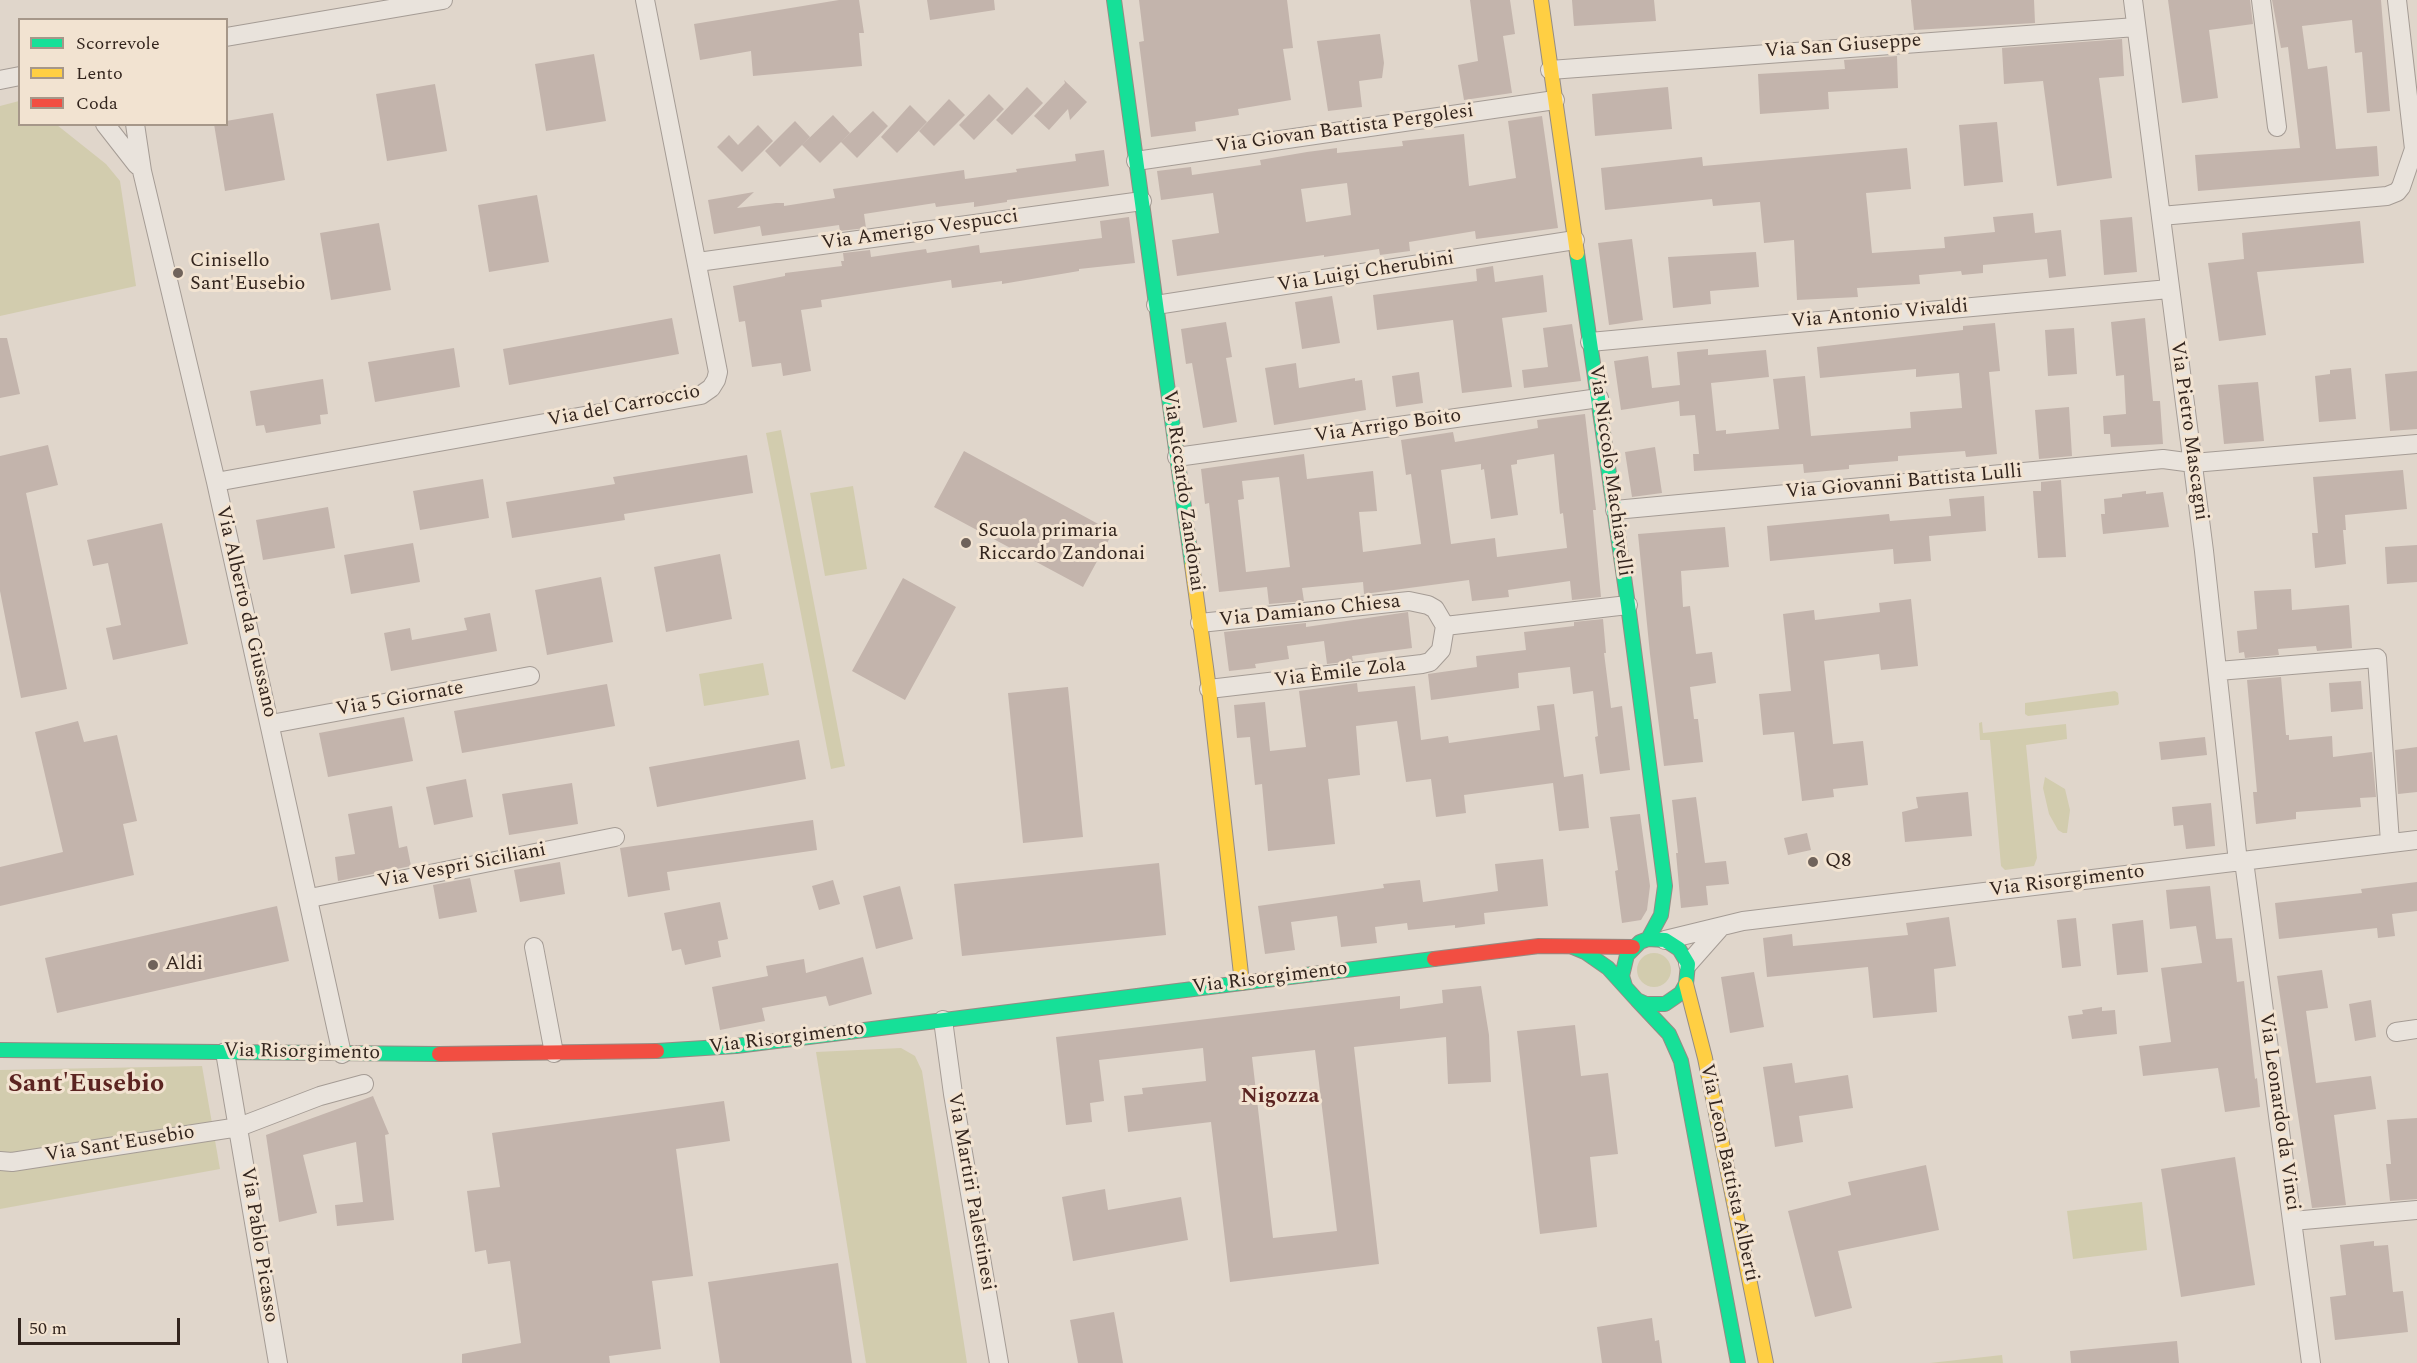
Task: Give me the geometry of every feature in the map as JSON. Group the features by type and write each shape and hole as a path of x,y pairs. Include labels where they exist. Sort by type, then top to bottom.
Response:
{"street":[{"path":"228,37 443,0"},
{"name":"Via del Carroccio","path":"216,482 701,395 711,388 717,380 718,372 645,0"},
{"name":"Via Riccardo Zandonai","path":"1114,0 1209,689 1242,983"},
{"name":"Via Niccolò Machiavelli","path":"1541,0 1615,510 1665,886 1657,940"},
{"name":"Via Pietro Mascagni","path":"2133,0 2193,463 2241,862"},
{"path":"2260,0 2277,127"},
{"path":"2161,216 2393,195 2401,187 2414,149 2397,0"},
{"name":"Via San Giuseppe","path":"1550,70 2136,27"},
{"path":"0,80 18,76"},
{"name":"Via Giovan Battista Pergolesi","path":"1136,161 1555,100"},
{"name":"Via Alberto da Giussano","path":"107,126 141,171"},
{"name":"Via Alberto da Giussano","path":"135,126 141,171 216,482 310,898 342,1054"},
{"name":"Via Amerigo Vespucci","path":"698,262 1142,201"},
{"name":"Via Luigi Cherubini","path":"1156,305 1575,240"},
{"name":"Via Antonio Vivaldi","path":"1590,342 2169,289"},
{"name":"Via Arrigo Boito","path":"1177,457 1599,398"},
{"name":"Via Giovanni Battista Lulli","path":"1615,510 2163,459 2193,463 2417,444"},
{"name":"Via Damiano Chiesa","path":"1200,623 1409,601 1428,604 1435,609 1445,626"},
{"path":"1445,626 1628,605"},
{"name":"Via Èmile Zola","path":"1209,689 1430,662 1441,650 1445,626"},
{"path":"2218,671 2377,658 2390,842"},
{"name":"Via 5 Giornate","path":"271,724 530,676"},
{"name":"Via Vespri Siciliani","path":"310,898 615,837"},
{"name":"Via Risorgimento","path":"1657,940 1719,929 1743,921 2417,840"},
{"name":"Via Leonardo da Vinci","path":"2241,862 2311,1363"},
{"path":"1688,964 1679,949 1657,940 1633,947 1623,965 1622,976 1625,986 1637,1000 1646,1004 1665,1004 1681,993 1686,984 1688,964 1719,929"},
{"name":"Via Risorgimento","path":"0,1050 342,1054 649,1053 702,1049 1539,946 1633,947"},
{"name":"Via Risorgimento","path":"1570,946 1585,952 1608,968 1625,986"},
{"path":"534,947 554,1053"},
{"name":"Via Leon Battista Alberti","path":"1686,984 1705,1058 1766,1363"},
{"name":"Via Leon Battista Alberti","path":"1637,1000 1669,1034 1681,1061 1738,1363"},
{"name":"Via Martiri Palestinesi","path":"943,1020 953,1094 999,1363"},
{"path":"2397,1032 2417,1029"},
{"path":"225,1052 239,1127"},
{"name":"Via Sant'Eusebio","path":"0,1161 12,1162 239,1127 320,1096 364,1084"},
{"name":"Via Pablo Picasso","path":"239,1127 278,1363"},
{"path":"2292,1221 2417,1210"}],"shaded area":[{"path":"18,101 18,126 58,126 106,164 120,181 136,286 0,316 0,106"},
{"path":"781,430 845,766 831,769 766,433"},
{"path":"853,486 867,569 825,576 810,493"},
{"path":"763,663 769,695 704,706 699,674"},
{"path":"2115,691 2118,693 2118,705 2028,716 2025,714 2025,703"},
{"path":"1982,722 1983,733 2066,724 2067,739 2026,745 2037,858 2034,866 2005,870 2001,866 1990,740 1980,740 1979,723"},
{"path":"2045,777 2065,789 2070,810 2067,833 2058,830 2049,814 2043,788"},
{"path":"1654,953 1666,958 1671,970 1666,982 1654,987 1642,982 1637,970 1642,958"},
{"path":"901,1048 915,1056 922,1071 967,1363 866,1363 816,1052"},
{"path":"202,1066 220,1169 0,1209 0,1070"},
{"path":"2142,1202 2147,1250 2073,1259 2067,1211"},
{"path":"2002,1355 2003,1363 1930,1363"}],"building":[{"path":"839,0 859,0 864,33 859,33 862,66 753,76 751,51 700,60 694,24"},
{"path":"927,0 994,0 995,10 930,20"},
{"path":"1139,0 1287,0 1293,48 1283,49 1291,100 1238,109 1239,115 1195,122 1196,131 1151,137 1139,42 1144,41"},
{"path":"1470,0 1510,0 1515,34 1503,36 1512,93 1464,100 1458,65 1478,61"},
{"path":"1572,0 1654,0 1656,21 1574,26"},
{"path":"1911,0 2034,0 2035,23 1914,30"},
{"path":"2168,0 2250,0 2253,24 2209,30 2218,98 2182,103"},
{"path":"2272,0 2381,0 2390,111 2367,113 2362,52 2355,53 2352,20 2302,26 2308,69 2327,66 2336,149 2377,146 2379,176 2198,191 2195,155 2300,148 2288,47 2281,48"},
{"path":"1380,34 1384,63 1382,78 1359,81 1362,107 1328,111 1317,41"},
{"path":"2122,39 2124,76 2099,78 2112,178 2057,186 2043,81 2004,84 2002,48"},
{"path":"594,54 606,121 546,131 535,64"},
{"path":"1897,56 1898,88 1828,92 1829,109 1760,114 1758,74 1845,69 1844,60"},
{"path":"1064,80 1087,102 1070,120 1068,109 1049,130 1034,116 1065,83"},
{"path":"435,84 447,151 387,161 376,94"},
{"path":"1027,87 1043,103 1012,135 996,120"},
{"path":"1668,87 1672,129 1595,136 1592,94"},
{"path":"989,94 1004,109 974,140 959,125"},
{"path":"949,99 965,115 934,146 919,131"},
{"path":"910,105 927,122 897,153 881,137"},
{"path":"873,111 888,126 857,158 841,142"},
{"path":"273,113 285,180 225,191 214,126 228,126 228,121"},
{"path":"833,115 850,133 820,163 802,145"},
{"path":"1542,116 1558,228 1476,239 1475,231 1409,242 1410,251 1380,255 1379,249 1177,276 1172,240 1219,233 1213,193 1161,200 1157,171 1191,167 1192,175 1261,165 1260,160 1307,152 1337,148 1337,153 1403,146 1402,141 1464,134 1469,186 1516,178 1508,121","holes":["1347,183 1351,215 1306,222 1301,189"]},
{"path":"795,121 810,137 780,167 765,151"},
{"path":"1997,122 2003,182 1964,186 1959,125"},
{"path":"758,125 773,141 742,172 717,147 729,135 738,145"},
{"path":"1907,148 1911,189 1866,193 1872,253 1945,248 1944,237 1995,232 1993,217 2033,213 2035,233 2061,230 2066,276 2049,278 2047,259 1983,265 1983,273 1962,275 1961,271 1919,275 1920,284 1857,288 1858,297 1797,300 1794,240 1764,243 1760,202 1713,206 1712,199 1605,210 1601,168 1702,157 1703,166"},
{"path":"1104,150 1109,186 1007,200 1007,202 974,207 974,202 936,207 935,203 864,214 866,228 840,231 839,225 762,236 760,226 714,234 708,200 754,192 737,208 776,203 784,203 784,206 835,198 833,189 964,170 965,179 1017,172 1016,169 1076,161 1075,154"},
{"path":"537,195 549,262 489,272 478,205"},
{"path":"1129,217 1135,263 1079,269 1079,271 1002,284 1002,281 952,288 951,280 821,300 822,307 801,310 811,371 783,376 781,363 752,367 745,321 739,322 733,286 785,276 785,273 842,266 843,253 870,250 871,257 926,249 927,253 979,245 980,253 1102,238 1100,221"},
{"path":"2132,217 2137,272 2104,275 2100,220"},
{"path":"2360,221 2364,263 2257,272 2266,335 2219,341 2208,263 2244,259 2242,233"},
{"path":"379,223 391,290 331,300 320,233"},
{"path":"1632,239 1643,320 1609,325 1598,243"},
{"path":"1756,252 1759,287 1710,291 1711,304 1673,308 1668,257"},
{"path":"1493,266 1495,282 1543,275 1547,312 1502,318 1512,387 1462,393 1453,320 1377,330 1373,295 1477,281 1476,269"},
{"path":"1332,296 1340,343 1302,349 1295,302"},
{"path":"672,318 679,354 509,385 503,349"},
{"path":"2145,318 2153,401 2160,401 2163,444 2111,447 2110,434 2104,434 2103,416 2126,414 2124,375 2116,376 2111,322"},
{"path":"1226,322 1232,357 1226,358 1237,422 1203,428 1192,363 1186,364 1181,329"},
{"path":"1995,323 2000,371 1989,372 1997,454 1966,457 1965,451 1898,456 1898,461 1849,465 1849,469 1804,473 1803,464 1694,471 1693,454 1699,454 1695,415 1680,416 1679,401 1621,410 1614,361 1648,356 1652,388 1680,385 1677,352 1708,349 1708,355 1766,350 1769,377 1711,383 1716,431 1726,430 1726,434 1779,429 1773,379 1805,376 1811,436 1911,428 1910,412 1962,408 1959,373 1916,377 1916,369 1820,378 1817,347 1963,330 1963,326"},
{"path":"1572,324 1581,381 1524,388 1522,370 1548,367 1543,328"},
{"path":"2074,328 2077,374 2048,376 2045,330"},
{"path":"0,338 7,338 20,394 0,398"},
{"path":"454,348 460,387 375,402 368,362"},
{"path":"1296,363 1299,388 1355,378 1355,381 1362,380 1366,410 1274,425 1265,368"},
{"path":"2351,368 2356,419 2319,422 2315,376 2330,374 2330,370"},
{"path":"2417,371 2417,429 2390,431 2385,374"},
{"path":"1419,372 1423,403 1396,407 1392,376"},
{"path":"323,379 328,414 320,415 321,424 266,433 264,425 256,426 250,391"},
{"path":"2258,382 2264,441 2224,444 2218,385"},
{"path":"2069,407 2072,456 2039,459 2035,410"},
{"path":"1585,414 1596,510 1593,510 1601,597 1572,600 1570,581 1508,590 1509,597 1472,601 1469,580 1364,594 1363,582 1302,588 1304,601 1269,604 1267,587 1219,592 1209,503 1205,504 1201,469 1304,454 1307,479 1373,471 1377,511 1359,512 1363,552 1421,544 1411,474 1406,475 1401,440 1453,432 1455,442 1538,428 1537,420","holes":["1554,454 1560,514 1563,513 1567,548 1497,557 1495,538 1451,544 1441,470 1481,464 1481,470 1484,469 1491,519 1518,515 1511,465 1517,464 1517,460","1279,477 1290,567 1246,572 1238,500 1244,499 1242,481"]},
{"path":"48,445 58,485 26,493 67,689 21,698 0,591 0,456"},
{"path":"1655,447 1662,493 1632,497 1625,452"},
{"path":"964,451 1113,532 1083,587 934,507"},
{"path":"747,455 753,493 624,514 625,520 512,538 506,502 615,484 613,477"},
{"path":"2403,470 2407,509 2345,515 2346,530 2343,530 2346,564 2315,568 2312,533 2318,533 2313,477"},
{"path":"483,479 489,518 420,530 413,491"},
{"path":"2061,480 2066,557 2038,558 2033,491 2041,491 2041,482"},
{"path":"2146,491 2146,494 2163,492 2169,527 2103,534 2101,514 2105,514 2104,499"},
{"path":"1984,496 1986,531 1929,536 1931,561 1894,564 1893,549 1770,561 1767,526 1889,514 1890,521 1951,516 1949,499"},
{"path":"328,507 335,548 263,560 256,520"},
{"path":"162,523 188,644 113,660 106,628 121,625 108,563 93,566 87,540"},
{"path":"1725,527 1729,567 1681,571 1683,607 1690,606 1696,654 1712,652 1716,683 1690,687 1694,719 1698,719 1703,762 1664,766 1638,534"},
{"path":"413,543 420,582 351,594 344,555"},
{"path":"2417,545 2417,582 2387,584 2385,547"},
{"path":"720,554 732,619 666,632 654,567"},
{"path":"601,577 613,642 547,655 535,590"},
{"path":"903,578 956,607 905,700 852,671"},
{"path":"2291,589 2292,610 2349,605 2352,648 2317,651 2316,646 2278,649 2279,655 2245,658 2244,652 2239,653 2237,631 2257,629 2254,591"},
{"path":"1911,599 1918,666 1881,670 1879,654 1824,661 1833,744 1863,741 1868,785 1833,789 1834,797 1802,801 1794,732 1763,735 1759,694 1791,691 1783,614 1814,610 1815,620 1880,612 1879,603"},
{"path":"1408,612 1412,648 1352,656 1353,661 1327,664 1324,641 1287,646 1289,659 1255,664 1256,668 1229,671 1224,632 1306,623 1306,627"},
{"path":"490,613 497,651 391,671 384,633 410,628 412,640 467,630 464,618"},
{"path":"1603,619 1606,653 1604,653 1611,708 1622,706 1630,770 1600,774 1595,737 1598,736 1593,691 1573,694 1570,667 1518,673 1519,688 1431,700 1428,674 1477,667 1476,656 1526,650 1524,632 1574,626 1574,622"},
{"path":"2281,677 2286,735 2289,735 2289,740 2332,736 2333,757 2372,752 2376,797 2360,798 2361,807 2296,812 2296,819 2256,824 2253,792 2257,792 2247,680"},
{"path":"2361,681 2363,709 2331,712 2329,683"},
{"path":"1357,683 1358,692 1415,686 1421,740 1448,736 1449,743 1540,730 1537,706 1554,704 1564,777 1583,774 1589,828 1559,831 1553,783 1464,795 1466,813 1436,817 1431,779 1406,782 1397,721 1356,726 1360,775 1328,779 1335,844 1268,851 1262,784 1255,785 1250,737 1237,738 1234,705 1265,702 1270,751 1306,747 1299,691"},
{"path":"607,684 615,726 462,753 454,711"},
{"path":"1068,687 1083,837 1023,843 1008,693"},
{"path":"404,717 413,761 328,777 319,733"},
{"path":"78,721 84,742 117,735 137,821 123,824 134,875 0,906 0,867 63,852 35,732"},
{"path":"2205,737 2207,755 2161,760 2159,742"},
{"path":"799,740 806,779 657,807 649,767"},
{"path":"2417,747 2417,792 2398,794 2395,750"},
{"path":"466,779 473,817 434,825 426,787"},
{"path":"572,783 578,824 509,835 502,794"},
{"path":"1968,792 1972,836 1905,842 1902,812 1918,808 1916,797"},
{"path":"1696,797 1705,863 1726,861 1729,884 1706,886 1708,905 1681,908 1672,800"},
{"path":"2211,803 2215,846 2186,849 2183,825 2174,826 2172,807"},
{"path":"392,806 399,848 407,846 411,866 338,881 335,857 355,854 348,814"},
{"path":"1640,814 1650,886 1647,910 1641,920 1622,923 1615,871 1618,870 1610,817"},
{"path":"813,820 817,850 667,872 670,890 628,897 620,848"},
{"path":"1807,833 1811,850 1788,855 1784,838"},
{"path":"1543,859 1548,906 1484,913 1485,924 1455,928 1455,925 1408,930 1407,923 1375,927 1377,943 1341,947 1337,916 1291,922 1295,950 1265,954 1258,906 1384,888 1383,884 1420,880 1423,902 1498,891 1495,864"},
{"path":"560,862 565,894 520,902 514,870"},
{"path":"1159,863 1166,935 962,956 954,884"},
{"path":"470,878 477,912 439,919 433,885"},
{"path":"833,880 840,904 819,910 812,886"},
{"path":"2417,882 2417,911 2392,914 2395,936 2378,938 2377,928 2279,939 2275,903 2362,893 2361,889"},
{"path":"900,886 913,939 876,949 863,896"},
{"path":"2210,886 2216,939 2232,938 2237,982 2244,981 2260,1107 2225,1112 2218,1068 2143,1076 2139,1046 2171,1042 2161,968 2202,963 2196,926 2170,929 2166,890"},
{"path":"720,902 728,939 718,941 721,957 685,965 681,949 672,951 664,913"},
{"path":"277,906 289,961 57,1013 45,958"},
{"path":"1949,917 1956,966 1934,969 1937,1012 1873,1018 1868,967 1767,977 1763,938 1792,934 1793,946 1908,935 1906,923"},
{"path":"2076,918 2081,966 2062,968 2057,920"},
{"path":"2143,920 2148,972 2117,975 2112,924"},
{"path":"863,957 872,994 829,1006 826,996 762,1008 765,1021 720,1030 712,987 768,976 766,966 804,959 806,973"},
{"path":"2322,970 2328,1008 2306,1011 2316,1083 2371,1076 2376,1109 2334,1115 2346,1205 2312,1208 2277,976"},
{"path":"1754,972 1764,1027 1730,1033 1721,977"},
{"path":"1481,986 1489,1035 1491,1082 1448,1084 1446,1037 1354,1047 1379,1264 1230,1282 1211,1122 1128,1132 1124,1096 1143,1094 1142,1088 1206,1081 1203,1048 1099,1060 1104,1101 1090,1103 1092,1122 1066,1125 1056,1037 1400,996 1400,1009 1443,1003 1442,990","holes":["1315,1050 1337,1231 1273,1238 1252,1057"]},
{"path":"2371,1000 2376,1037 2355,1041 2349,1004"},
{"path":"2102,1007 2102,1011 2115,1010 2117,1034 2072,1039 2068,1016 2083,1014 2082,1010"},
{"path":"1575,1025 1581,1076 1608,1073 1618,1154 1590,1157 1597,1227 1540,1234 1517,1031"},
{"path":"1792,1063 1795,1083 1848,1075 1853,1108 1799,1116 1803,1142 1775,1147 1763,1067"},
{"path":"373,1096 389,1134 385,1135 394,1220 337,1226 335,1205 363,1202 356,1142 303,1155 317,1213 279,1222 266,1135"},
{"path":"724,1101 730,1141 676,1149 693,1276 652,1281 661,1349 609,1356 610,1363 462,1363 462,1354 521,1343 510,1261 488,1264 486,1250 475,1252 467,1191 500,1187 492,1133"},
{"path":"2417,1118 2417,1199 2390,1201 2386,1164 2391,1164 2387,1120"},
{"path":"2235,1157 2255,1285 2181,1297 2161,1169"},
{"path":"1926,1165 1939,1230 1838,1251 1852,1308 1815,1317 1788,1211 1851,1195 1848,1182"},
{"path":"1105,1189 1108,1210 1181,1197 1188,1240 1073,1261 1062,1197"},
{"path":"2374,1241 2374,1246 2388,1245 2393,1292 2403,1291 2408,1332 2335,1340 2330,1297 2346,1295 2340,1245"},
{"path":"838,1263 852,1363 720,1363 708,1282"},
{"path":"1114,1312 1123,1363 1078,1363 1070,1320"},
{"path":"1652,1318 1655,1341 1659,1340 1662,1363 1602,1363 1597,1327"},
{"path":"2177,1341 2179,1363 2071,1363 2070,1351"}],"traffic: fast":[{"path":"1114,0 1192,565"},
{"path":"1577,253 1628,605 1665,886 1661,915 1648,939"},
{"path":"1573,947 1585,952 1608,968 1637,1000 1646,1004 1665,1004 1681,993 1686,984 1688,964 1679,949 1665,940 1648,939 1640,942 1627,955 1622,976 1625,986"},
{"path":"657,1051 736,1046 1434,959"},
{"path":"1637,1000 1669,1034 1681,1061 1738,1363"},
{"path":"0,1050 439,1054"}],"traffic: slow":[{"path":"1541,0 1577,253"},
{"path":"1192,565 1209,689 1242,983"},
{"path":"1686,984 1705,1058 1766,1363"}],"traffic: jam":[{"path":"1434,959 1539,946 1633,947"},
{"path":"439,1054 657,1051"}],"place":[{"name":"Cinisello Sant'Eusebio","path":"178,273"},
{"name":"Scuola primaria Riccardo Zandonai","path":"966,543"},
{"name":"Q8","path":"1813,862"},
{"name":"Aldi","path":"153,965"}],"district":[{"name":"Sant'Eusebio","path":"86,1086"},
{"name":"Nigozza","path":"1280,1098"}]}
